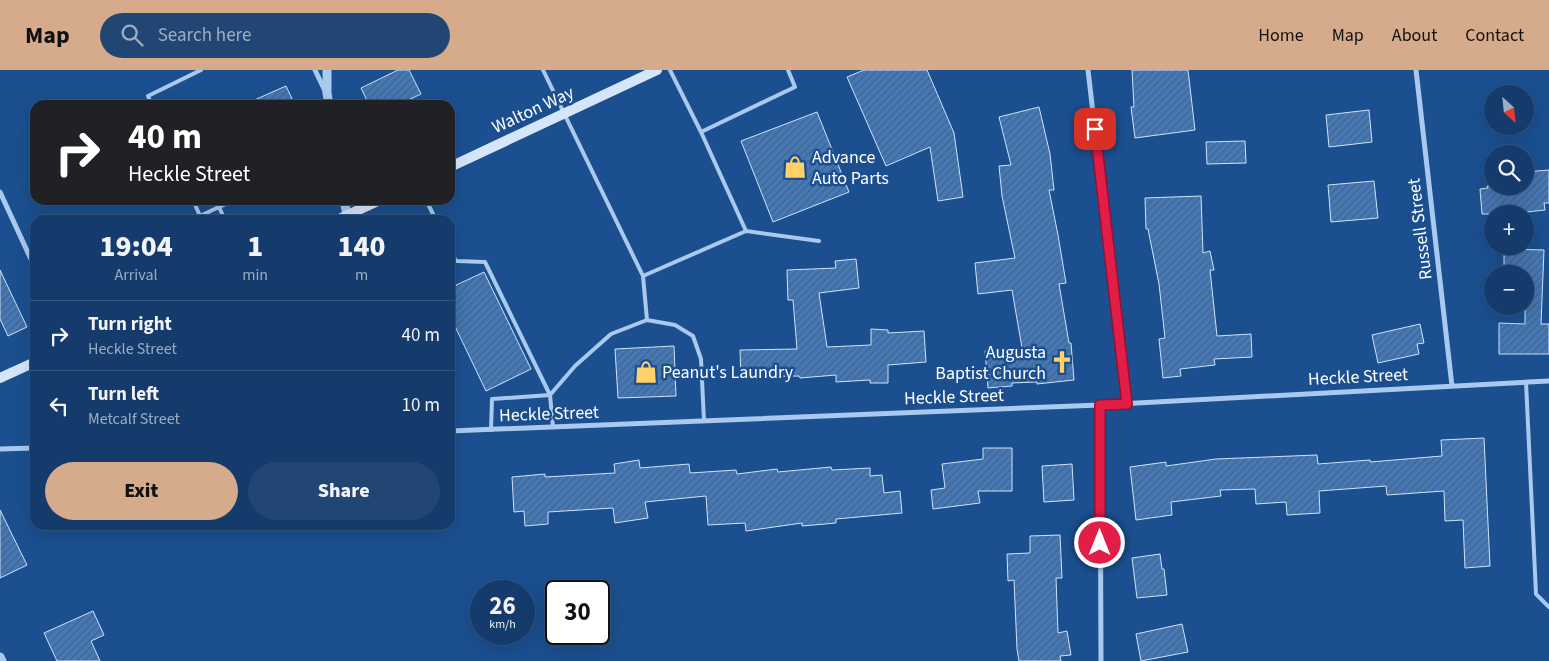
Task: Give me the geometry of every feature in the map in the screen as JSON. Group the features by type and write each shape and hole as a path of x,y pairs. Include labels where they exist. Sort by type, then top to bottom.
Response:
{"main road":[{"name":"Walton Way","path":"455,165 657,70"},
{"path":"347,215 369,205"},
{"path":"0,378 30,364"}],"street":[{"path":"315,70 327,94"},
{"path":"327,70 328,100"},
{"path":"1088,70 1127,404"},
{"name":"Russell Street","path":"1416,70 1452,386"},
{"path":"0,192 30,257"},
{"path":"345,205 347,215"},
{"name":"Heckle Street","path":"455,431 1127,404 1549,381"},
{"path":"1100,405 1101,661"},
{"path":"0,449 30,448"},
{"path":"0,656 2,661"}],"lane":[{"path":"150,100 148,96 201,70"},
{"path":"543,70 643,276 647,320"},
{"path":"670,70 701,132 746,231"},
{"path":"701,132 795,87 788,70"},
{"path":"202,215 224,205"},
{"path":"219,207 223,215"},
{"path":"643,276 746,231 819,241"},
{"path":"455,259 456,261 485,262 550,395 553,427"},
{"path":"491,430 492,399 550,395 575,366 611,334 647,320 675,325 693,336 701,359 704,421"},
{"path":"1526,382 1536,594 1549,607"}],"building":[{"path":"398,70 409,70 421,94 408,100 367,100 361,88"},
{"path":"864,70 927,70 954,133 963,197 938,201 930,147 886,166 847,77"},
{"path":"1132,70 1188,70 1195,130 1135,138 1131,107 1134,107"},
{"path":"286,86 293,100 254,100"},
{"path":"1039,107 1050,154 1054,190 1049,190 1066,283 1059,284 1069,343 1071,343 1074,380 1037,384 1037,382 1012,383 1012,386 988,388 985,351 1022,348 1012,290 978,294 975,263 1015,258 1002,196 999,166 1011,165 999,117"},
{"path":"1369,110 1372,142 1329,147 1326,115"},
{"name":"Advance Auto Parts","path":"817,112 849,192 773,222 741,141"},
{"path":"1245,141 1246,163 1207,164 1206,142"},
{"path":"1549,170 1549,203 1544,203 1545,210 1534,211 1534,205 1484,205 1484,214 1482,214 1480,189 1484,188 1484,195 1534,195 1534,171"},
{"path":"1374,181 1378,218 1331,222 1328,185"},
{"path":"1201,196 1203,253 1210,251 1214,270 1210,270 1217,336 1251,334 1252,357 1214,359 1215,365 1180,369 1181,376 1163,378 1159,339 1165,338 1159,284 1148,229 1146,229 1145,198"},
{"path":"1534,250 1544,250 1541,324 1549,324 1549,354 1499,354 1499,323 1525,324 1525,315 1534,315 1534,265 1504,265 1504,255 1534,255"},
{"path":"856,259 859,288 819,293 827,347 871,345 871,329 888,330 888,333 924,331 926,362 888,365 888,383 870,383 870,380 836,382 836,375 800,378 799,376 741,377 740,350 797,349 793,300 788,300 787,270 836,268 835,261"},
{"path":"0,270 27,327 8,336 0,319"},
{"path":"484,272 531,369 486,391 455,326 455,286"},
{"path":"1420,324 1424,343 1417,344 1419,354 1378,363 1372,335"},
{"name":"Peanut's Laundry","path":"674,346 676,396 618,398 615,349"},
{"path":"1484,438 1490,566 1465,568 1463,520 1445,521 1444,491 1387,495 1386,486 1319,491 1320,513 1287,515 1286,502 1256,504 1255,489 1220,490 1221,496 1171,502 1172,515 1136,520 1130,467 1166,462 1166,466 1216,459 1317,455 1318,464 1370,460 1370,462 1442,456 1441,440"},
{"path":"983,448 1012,448 1012,491 978,491 980,503 933,509 931,490 945,488 942,464 983,459"},
{"path":"639,460 640,468 689,464 690,473 736,470 737,474 777,469 778,472 831,467 832,470 870,468 870,476 882,475 884,493 900,491 902,513 836,519 836,523 802,526 802,523 746,531 745,523 708,525 706,496 645,502 648,518 615,523 613,508 548,512 548,524 525,526 524,511 514,512 512,477 545,474 545,477 615,473 614,464"},
{"path":"1072,464 1074,500 1044,502 1042,466"},
{"path":"0,510 27,565 0,578"},
{"path":"1060,535 1062,578 1056,578 1058,633 1067,631 1071,655 1060,656 1061,661 1019,661 1014,580 1008,581 1007,554 1030,553 1030,536"},
{"path":"1160,554 1167,595 1137,598 1132,558"},
{"path":"93,611 104,635 91,641 100,661 57,661 44,633"},
{"path":"1182,624 1188,652 1141,661 1136,634"}],"place":[{"name":"Advance Auto Parts","path":"795,167"},
{"name":"Augusta Baptist Church","path":"1062,362"},
{"name":"Peanut's Laundry","path":"646,372"}],"route":[{"path":"1095,129 1127,404 1100,405 1100,543"}]}
